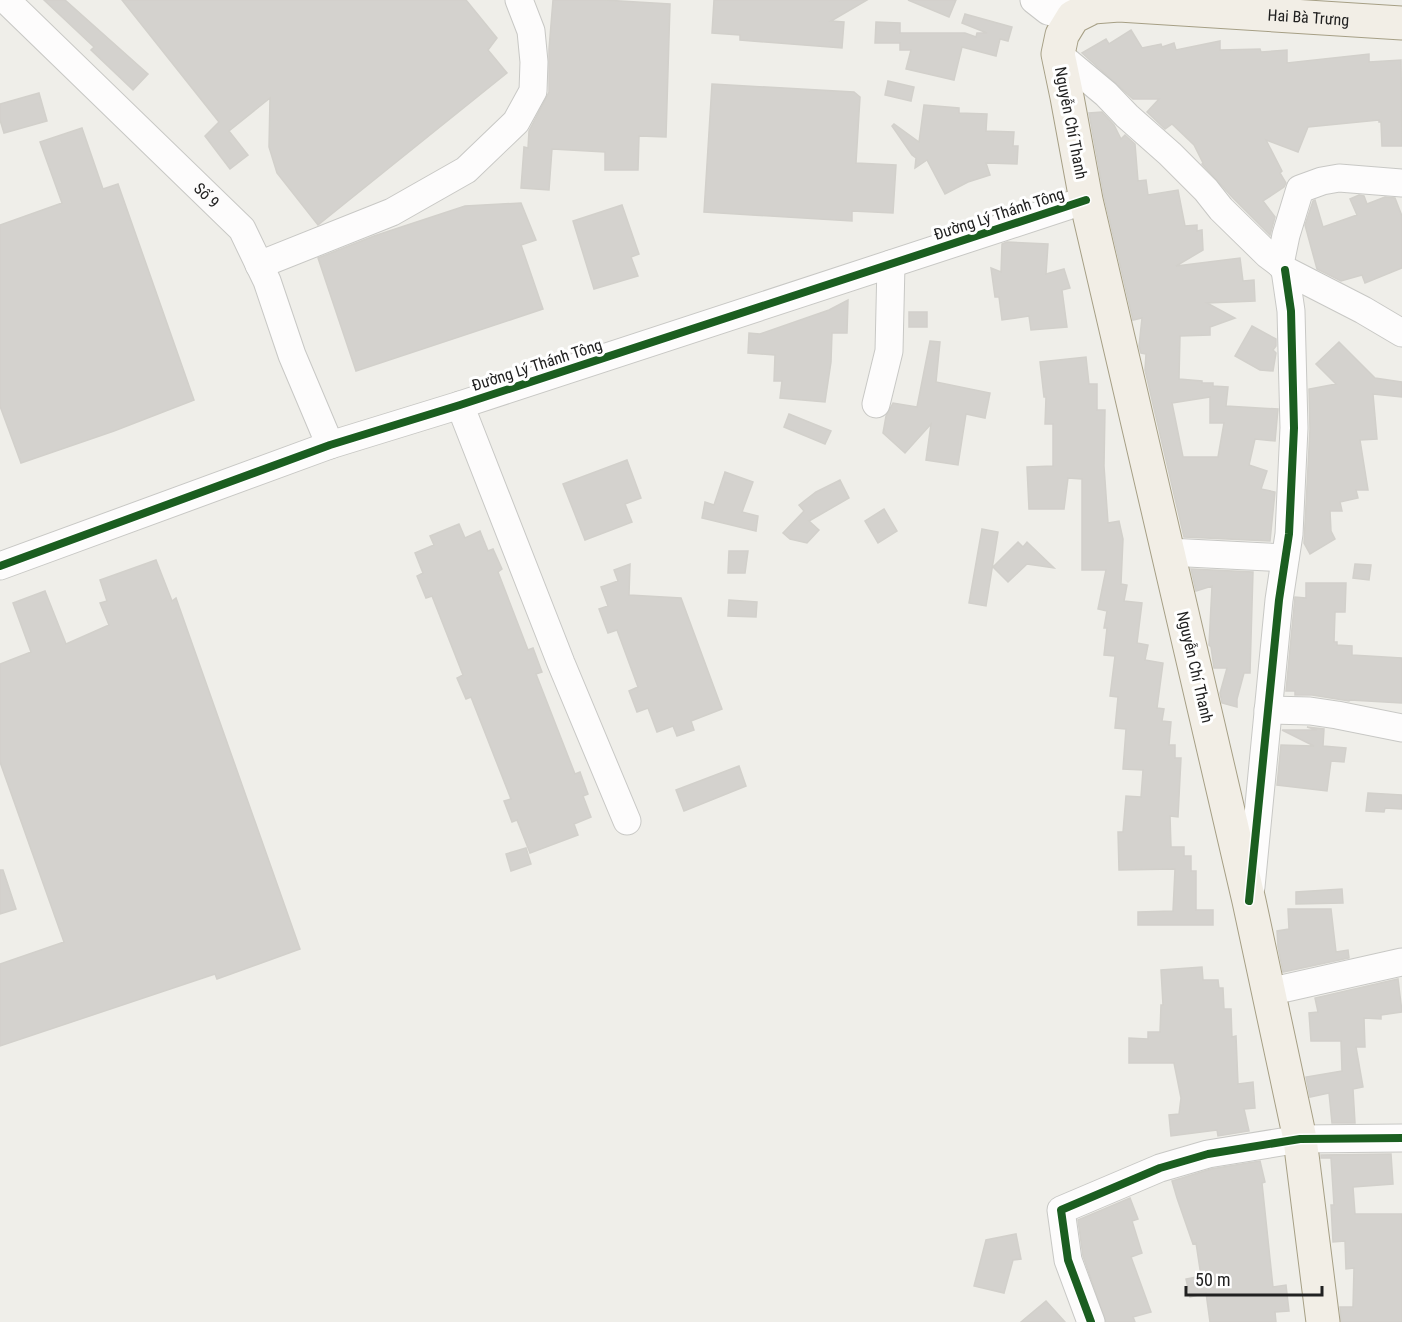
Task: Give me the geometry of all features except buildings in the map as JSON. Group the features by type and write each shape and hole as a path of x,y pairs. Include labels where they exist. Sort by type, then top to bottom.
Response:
{"main road":[{"name":"Hai Bà Trưng","path":"1073,8 1119,5 1402,23"},
{"name":"Nguyễn Chí Thanh","path":"1073,8 1062,35 1058,54 1086,200 1249,901 1299,1139 1323,1322"}],"street":[{"name":"Số 9","path":"6,0 242,229 259,265 292,355 330,445"},
{"path":"259,265 401,207 466,170 516,122 533,91 534,62 531,31 519,0"},
{"path":"1034,0 1048,10 1073,8"},
{"path":"1058,54 1106,94 1170,154 1282,267 1402,333"},
{"path":"1249,901 1279,600 1289,534 1294,428 1291,311 1282,267 1286,235 1299,189 1340,178 1402,183"},
{"name":"Đường Lý Thánh Tông","path":"0,566 330,445 460,405 1086,200"},
{"path":"876,404 889,351 891,264"},
{"path":"460,405 561,663 627,821"},
{"path":"1168,552 1286,558"},
{"path":"1268,710 1319,712 1402,728"},
{"path":"1268,992 1402,962"},
{"path":"1091,1322 1068,1260 1061,1210 1160,1168 1208,1154 1299,1139 1402,1138"}],"cycle path":[{"path":"0,566 330,445 460,405 1086,200"},
{"path":"1249,901 1279,600 1289,534 1294,428 1291,311 1285,270"},
{"path":"1091,1322 1068,1260 1061,1210 1160,1168 1208,1154 1300,1139 1402,1138"}]}
